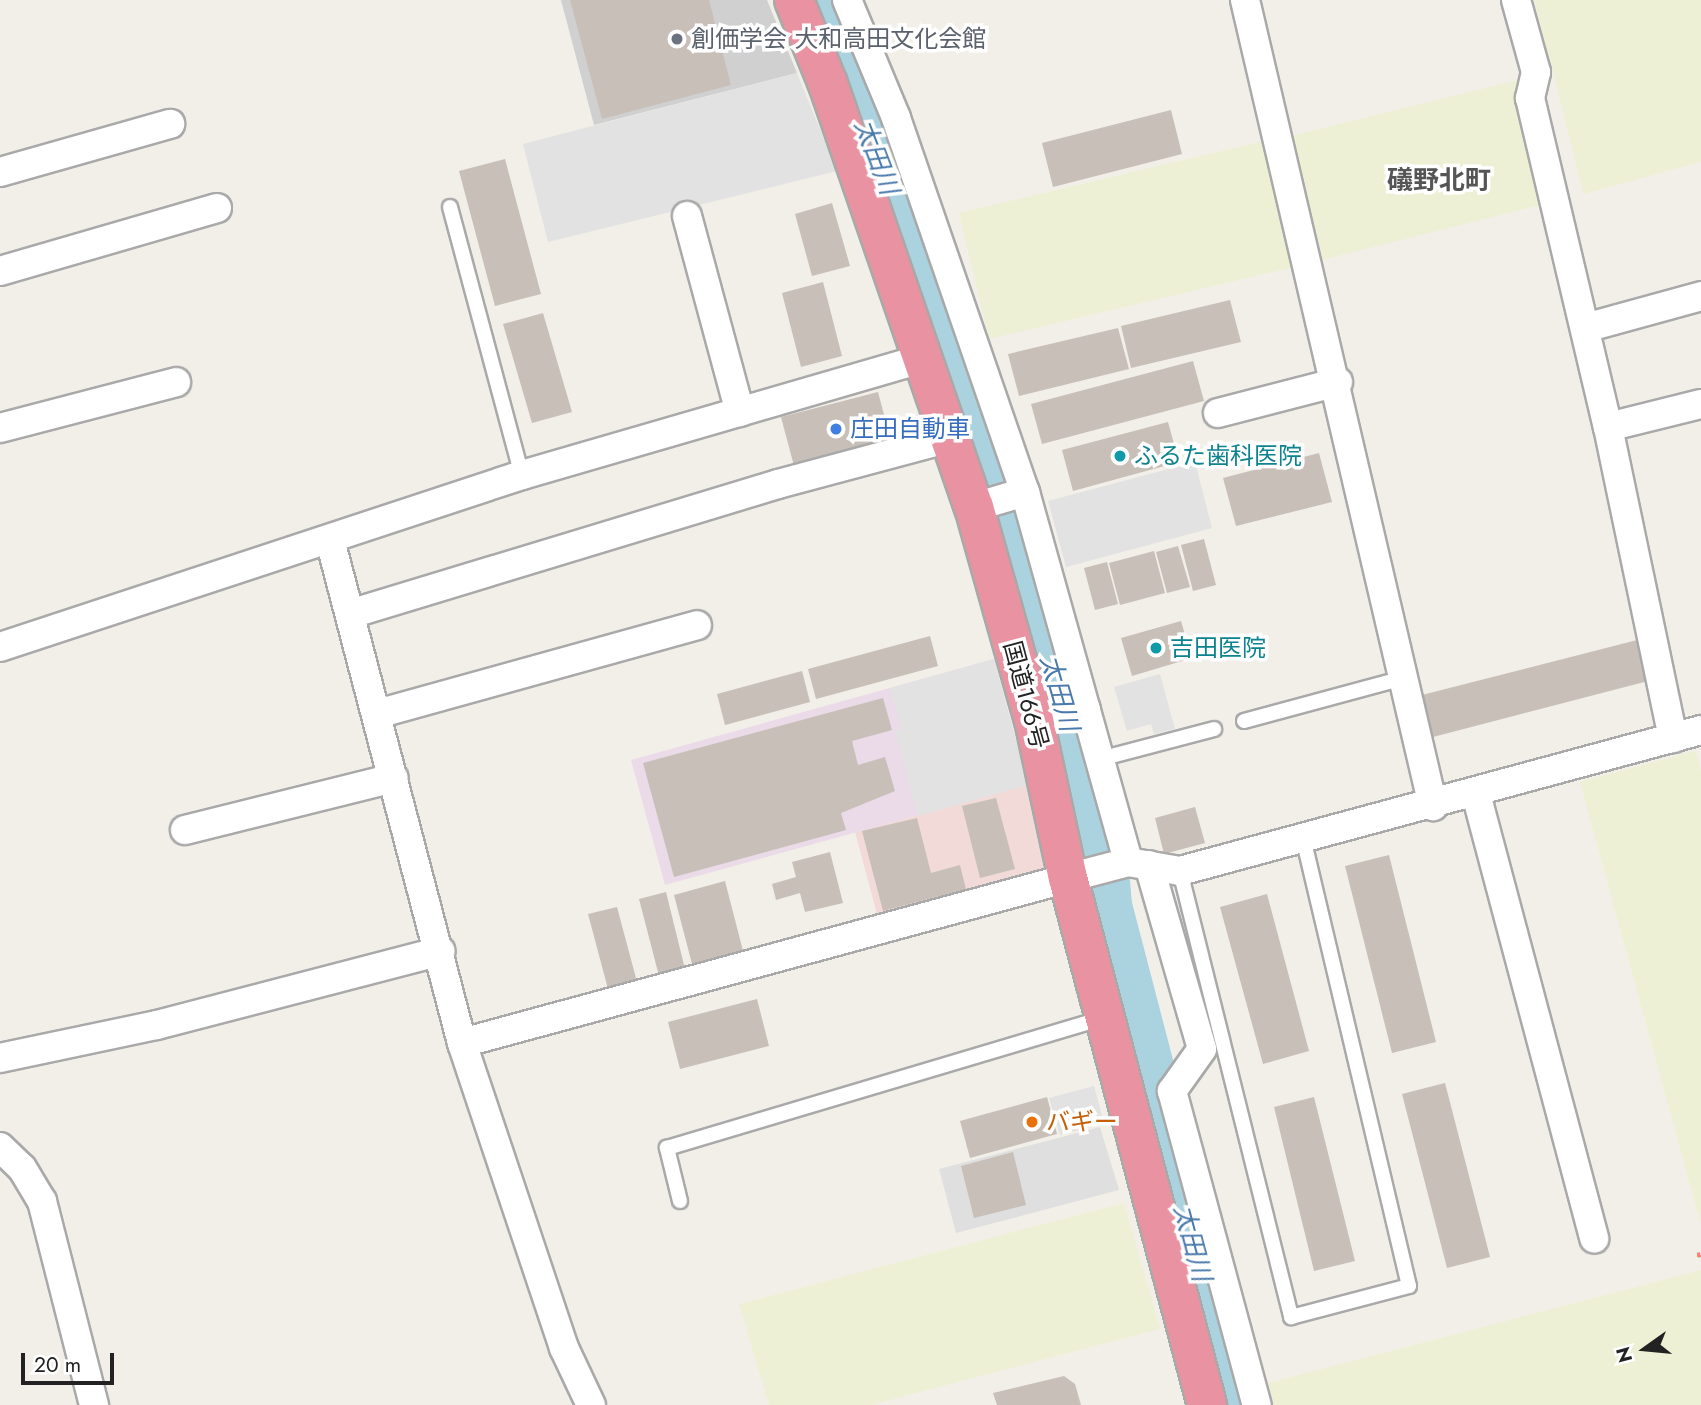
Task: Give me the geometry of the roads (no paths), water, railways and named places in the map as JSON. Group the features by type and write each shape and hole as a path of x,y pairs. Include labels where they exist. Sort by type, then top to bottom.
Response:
{"highway":[{"name":"国道166号","path":"793,0 828,85 953,437 1001,499 1042,719 1105,1018 1207,1405"}],"street":[{"path":"847,0 896,118 1001,499 1083,710 1133,864 1202,1049 1172,1091 1256,1405"},
{"path":"1245,0 1338,382 1433,806"},
{"path":"1516,0 1536,72 1530,98 1608,427 1673,738"},
{"path":"0,172 170,124"},
{"path":"0,271 217,208"},
{"path":"687,216 740,412"},
{"path":"1585,328 1701,296"},
{"path":"0,647 522,475 925,358"},
{"path":"0,428 176,382"},
{"path":"1218,413 1338,382"},
{"path":"1608,427 1701,404"},
{"path":"350,614 778,484 953,437"},
{"path":"330,540 441,951 462,1042 564,1348 591,1405"},
{"path":"377,714 697,625"},
{"path":"1042,719 1083,710"},
{"path":"462,1042 1075,876 1133,864 1180,871 1433,806 1701,730"},
{"path":"185,830 394,778"},
{"path":"1476,794 1594,1240"},
{"path":"0,1058 158,1026 441,951"},
{"path":"0,1147 22,1168 42,1201 94,1405"}],"lane":[{"path":"450,207 522,475"},
{"path":"1244,721 1403,678"},
{"path":"1100,760 1214,729"},
{"path":"1180,871 1291,1317 1409,1286 1303,839"},
{"path":"680,1201 667,1148 1105,1018"}],"waterway":[{"name":"太田川","path":"817,0 993,469 1097,819 1104,906 1234,1405"}],"place":[{"name":"創価学会 大和高田文化会館","path":"677,39"},
{"name":"庄田自動車","path":"836,429"},
{"name":"ふるた歯科医院","path":"1120,456"},
{"name":"吉田医院","path":"1156,648"},
{"name":"バギー","path":"1032,1122"}],"district":[{"name":"礒野北町","path":"1439,181"}]}
